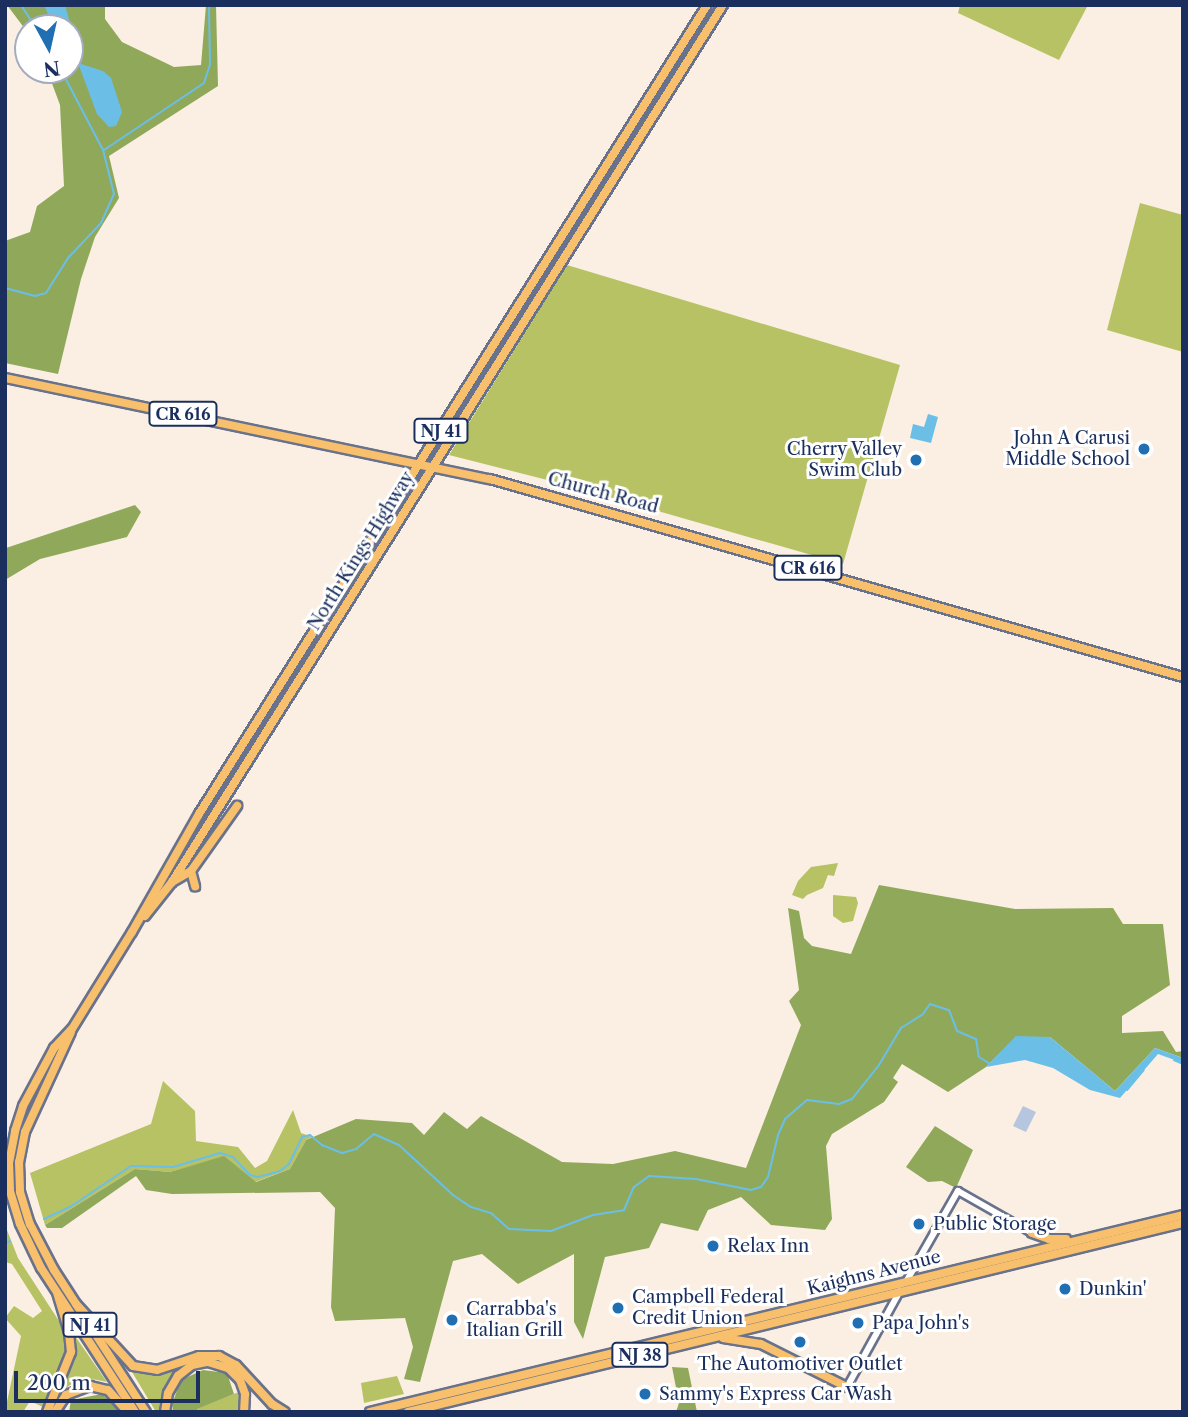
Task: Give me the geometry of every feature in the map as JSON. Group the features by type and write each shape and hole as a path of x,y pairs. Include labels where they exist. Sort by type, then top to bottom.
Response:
{"main road":[{"name":"North Kings Highway","path":"58,1295 24,1235 9,1200 8,1158 30,1091 54,1048 72,1029 132,932 199,814 707,5"},
{"name":"North Kings Highway","path":"132,932 172,882 723,5"},
{"name":"Church Road","path":"5,378 490,479 1183,677"},
{"path":"172,882 191,871 237,806"},
{"path":"191,871 195,887"},
{"name":"North Kings Highway","path":"72,1029 64,1054 28,1124 20,1152 20,1192 36,1236 76,1304"},
{"name":"Kaighns Avenue","path":"370,1412 1183,1215"},
{"name":"Kaighns Avenue","path":"408,1412 1183,1223"},
{"path":"1032,1233 1054,1239 1094,1236"},
{"path":"47,1412 71,1352 69,1332 58,1295"},
{"name":"NJ 41","path":"58,1295 135,1412"},
{"path":"76,1304 133,1366 157,1370 199,1356 219,1356 236,1366 272,1404 285,1412"},
{"name":"NJ 41","path":"76,1304 146,1412"},
{"path":"713,1337 755,1342 847,1387"},
{"path":"165,1412 168,1393 178,1376 192,1365 208,1362 228,1367 240,1380 245,1394 244,1412"},
{"path":"54,1412 70,1392 90,1386 108,1390 128,1412"}],"street":[{"path":"847,1387 958,1191 1032,1233"}],"shaded area":[{"path":"1023,1106 1036,1112 1026,1132 1013,1126"}],"green space":[{"path":"7,5 105,5 105,19 122,42 174,67 201,65 206,5 216,5 218,86 109,156 119,198 95,237 81,279 58,374 5,363 5,241 30,232 37,206 64,186 60,105 52,84 84,84 84,14 14,14"},
{"path":"960,5 1088,5 1059,60 958,13"},
{"path":"1140,203 1183,215 1183,352 1107,330"},
{"path":"567,265 900,365 843,564 567,485 449,455"},
{"path":"135,505 141,512 127,537 40,559 5,580 5,540 6,548"},
{"path":"838,863 834,876 828,875 823,888 803,899 792,895 798,881 811,867"},
{"path":"879,885 1015,909 1113,908 1123,924 1163,924 1170,985 1122,1016 1122,1033 1163,1031 1176,1052 1183,1051 1183,1058 1155,1048 1115,1091 1050,1037 1016,1037 986,1067 948,1092 902,1064 893,1078 898,1082 884,1102 832,1134 826,1146 832,1219 825,1230 771,1225 741,1197 708,1210 698,1231 661,1223 649,1248 605,1257 583,1339 574,1322 574,1254 518,1284 482,1254 453,1261 420,1382 404,1379 413,1347 405,1318 335,1321 331,1307 335,1208 320,1192 172,1194 146,1190 136,1176 62,1228 47,1228 45,1225 135,1169 170,1172 224,1156 256,1182 290,1169 306,1140 356,1119 412,1123 424,1135 444,1112 467,1129 481,1116 562,1162 613,1164 675,1151 746,1168 801,1025 789,1001 799,990 788,908 799,911 804,938 812,946 851,954"},
{"path":"833,895 856,897 858,903 853,921 843,923 833,916"},
{"path":"163,1081 195,1111 196,1141 238,1147 255,1168 267,1161 293,1110 301,1133 312,1137 306,1140 290,1169 255,1182 224,1157 170,1172 135,1169 45,1225 30,1173 151,1124"},
{"path":"935,1126 973,1150 956,1188 942,1181 928,1182 906,1167"},
{"path":"5,1225 18,1258 61,1324 66,1353 45,1408 30,1401 23,1412 5,1411 21,1336 5,1318 14,1306 33,1318 42,1311 12,1264 5,1262"},
{"path":"75,1336 107,1382 82,1377 57,1394 75,1360"},
{"path":"672,1367 688,1368 697,1412 676,1412 679,1403"},
{"path":"176,1370 163,1393 162,1412 156,1412 132,1372"},
{"path":"203,1370 227,1373 234,1394 197,1409 197,1412 173,1412 172,1404 181,1380"},
{"path":"397,1376 404,1394 364,1403 361,1383"},
{"path":"239,1392 238,1412 197,1412 196,1409"},
{"path":"102,1394 120,1412 69,1412 71,1400"}],"water":[{"path":"44,5 65,5 67,14 48,14"},
{"path":"84,65 103,71 111,78 122,112 116,126 109,127 97,114 84,79"},
{"path":"928,414 938,417 931,443 910,438 913,424 924,427"},
{"path":"1016,1036 1050,1037 1115,1091 1155,1048 1183,1058 1183,1063 1158,1054 1120,1098 1090,1090 1053,1068 1025,1060 986,1067"}],"waterway":[{"path":"21,5 27,14"},
{"path":"104,150 204,83 210,64 209,5"},
{"path":"5,288 35,296 46,293 68,258 101,223 114,194 103,150 68,84"},
{"path":"44,1219 70,1207 131,1166 173,1167 220,1153 233,1157 250,1175 258,1177 280,1171 289,1164 302,1137 310,1135 322,1145 342,1153 356,1149 374,1134 399,1145 453,1195 471,1207 491,1213 509,1229 551,1231 593,1215 624,1210 634,1187 649,1176 696,1179 751,1190 761,1187 768,1177 778,1135 785,1119 807,1100 839,1104 852,1099 879,1065 901,1028 923,1014 930,1004 949,1010 957,1031 976,1039 979,1057 990,1064"},
{"path":"1174,1060 1183,1064"},
{"path":"1127,1090 1144,1070"},
{"path":"5,1244 10,1241"}],"place":[{"name":"John A Carusi Middle School","path":"1144,449"},
{"name":"Cherry Valley Swim Club","path":"916,460"},
{"name":"Public Storage","path":"919,1224"},
{"name":"Relax Inn","path":"713,1246"},
{"name":"Dunkin'","path":"1065,1289"},
{"name":"Campbell Federal Credit Union","path":"618,1308"},
{"name":"Carrabba's Italian Grill","path":"452,1320"},
{"name":"Papa John's","path":"858,1323"},
{"name":"The Automotiver Outlet","path":"800,1342"},
{"name":"Sammy's Express Car Wash","path":"645,1394"}]}
